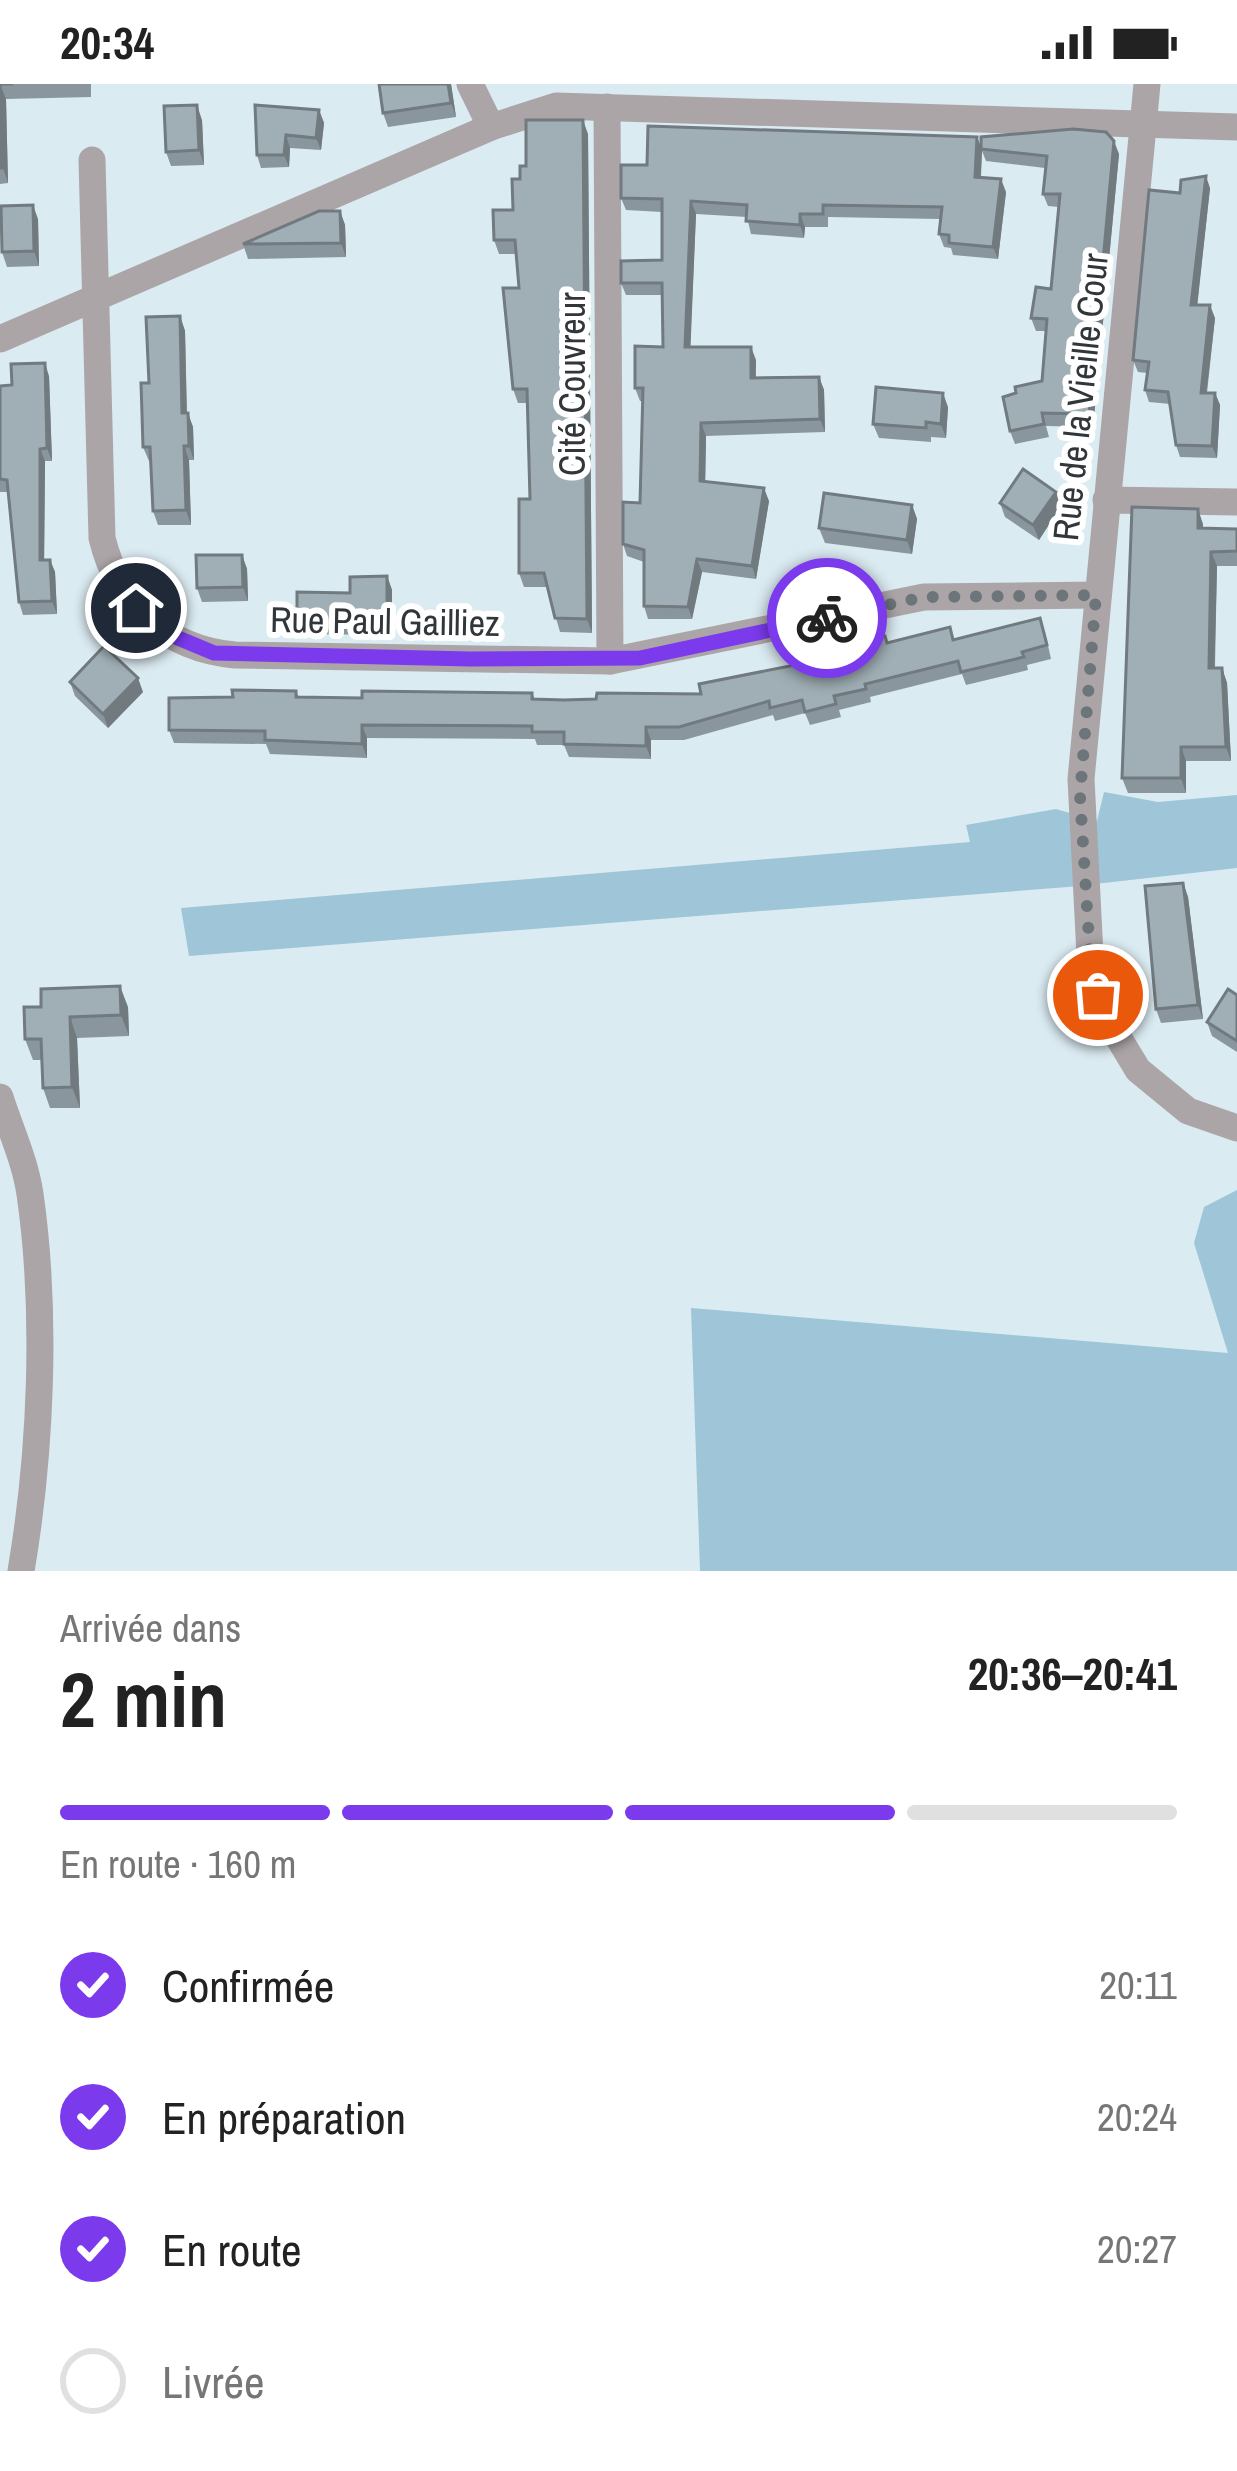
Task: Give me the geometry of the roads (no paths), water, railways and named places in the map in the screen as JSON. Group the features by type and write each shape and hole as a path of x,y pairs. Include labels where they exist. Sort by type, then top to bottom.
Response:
{"street":[{"path":"470,84 491,127"},
{"name":"Rue de la Vieille Cour","path":"1147,84 1080,796 1090,955 1112,1032 1138,1070 1170,1099 1237,1128"},
{"path":"0,339 491,127 556,106 607,107 710,97 1142,127 1237,127"},
{"name":"Cité Couvreur","path":"607,107 610,661"},
{"name":"Rue Paul Gailliez","path":"92,160 102,538 124,592 166,633 196,649 235,655 610,661 924,597 1096,595"},
{"path":"1106,500 1237,502"},
{"path":"0,1097 26,1175 35,1252 38,1419 21,1571"}]}
